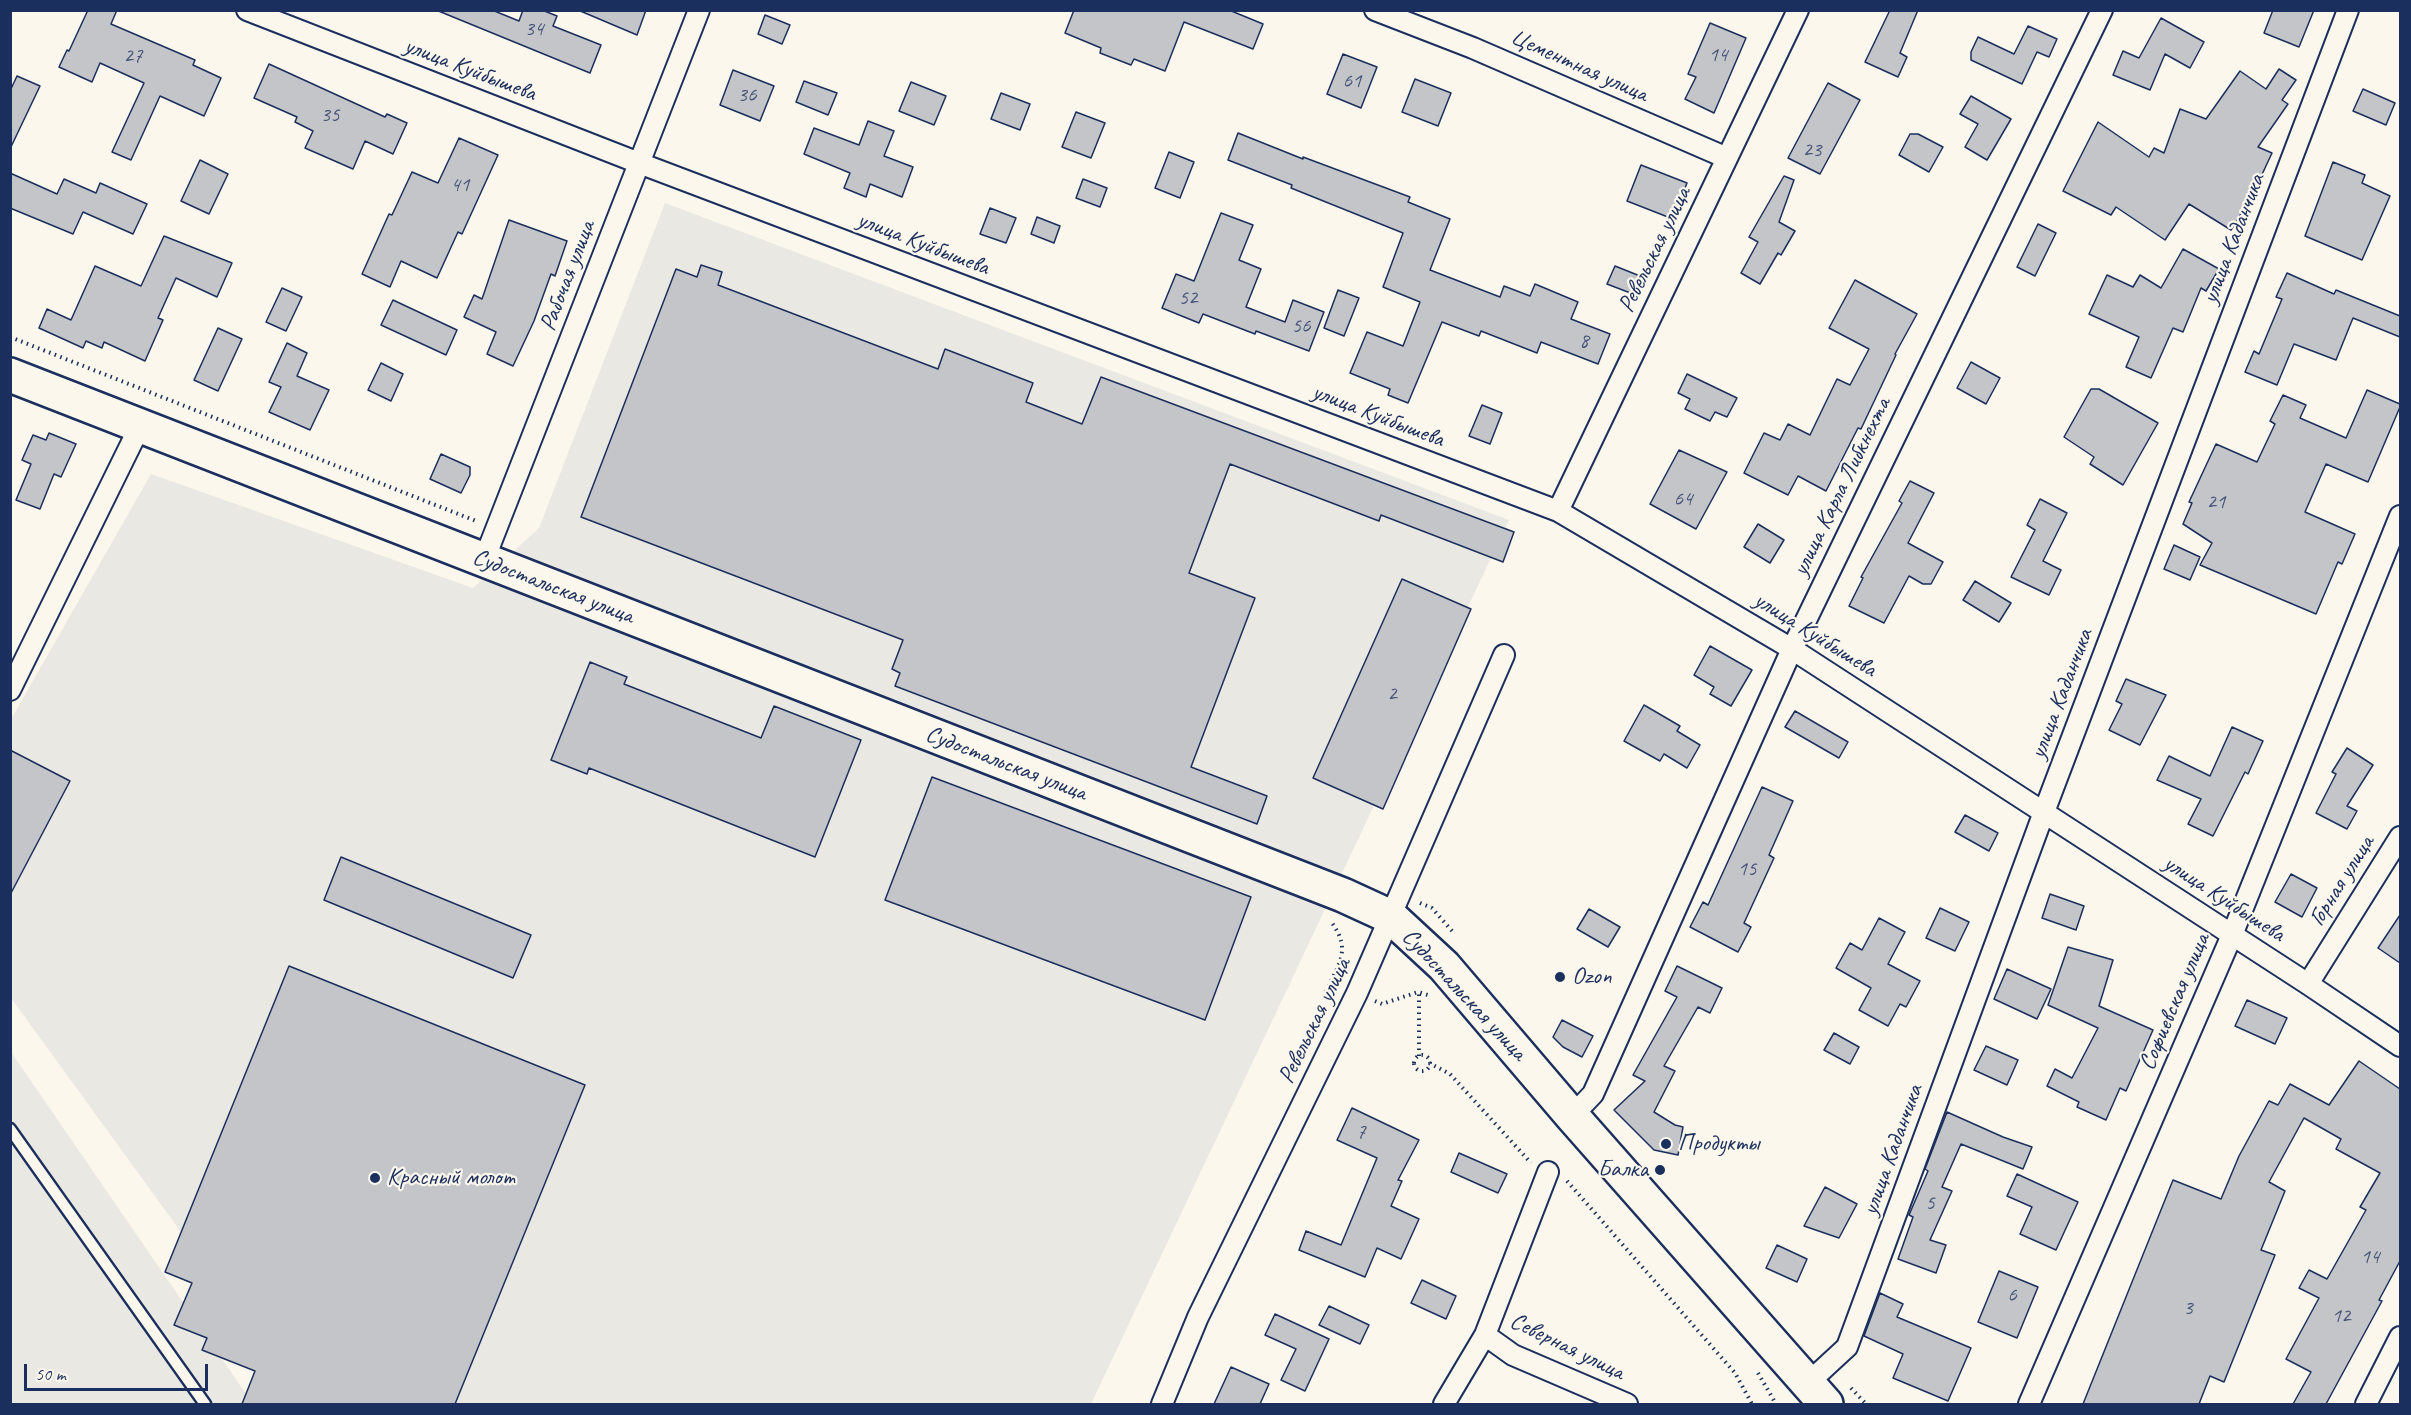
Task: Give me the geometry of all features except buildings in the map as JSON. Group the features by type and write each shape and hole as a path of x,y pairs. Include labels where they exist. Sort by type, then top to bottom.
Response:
{"highway":[{"name":"Судостальская улица","path":"10,375 1343,895 1391,917 1444,966 1572,1116 1817,1394"}],"street":[{"name":"улица Куйбышева","path":"247,10 639,163 1558,511 1791,649 2400,1046"},
{"name":"Рабочая улица","path":"484,560 699,10"},
{"name":"Цементная улица","path":"1375,10 1473,48 1727,158"},
{"name":"Ревельская улица","path":"1558,511 1798,10"},
{"name":"улица Карла Либкнехта","path":"1572,1116 1593,1094 1791,649 2102,10"},
{"name":"улица Каданчика","path":"1817,1394 1847,1347 2044,812 2348,10"},
{"path":"10,690 140,426"},
{"name":"Софиевская улица","path":"2029,1404 2232,935 2400,516"},
{"name":"Ревельская улица","path":"1162,1404 1198,1317 1358,993 1504,655"},
{"name":"Горная улица","path":"2308,984 2400,837"},
{"path":"1443,1404 1485,1335 1548,1172"},
{"name":"Северная улица","path":"1485,1335 1513,1355 1627,1404"},
{"path":"2366,1404 2400,1337"}],"lane":[{"path":"10,1129 205,1404"}],"path":[{"path":"1418,992 1419,1056 1414,1062 1418,1070 1426,1070 1429,1063"},
{"path":"1419,1056 1426,1057 1429,1063 1450,1074 1532,1165 1565,1179 1735,1373 1752,1404"}],"shaded area":[{"path":"665,203 1509,520 1091,1404 306,1404 11,998 10,721 151,474 473,588 539,528"},
{"path":"11,1052 253,1404 11,1404"}],"place":[{"name":"Ozon","path":"1560,977"},
{"name":"Продукты","path":"1666,1144"},
{"name":"Балка","path":"1660,1170"},
{"name":"Красный молот","path":"375,1178"}]}
